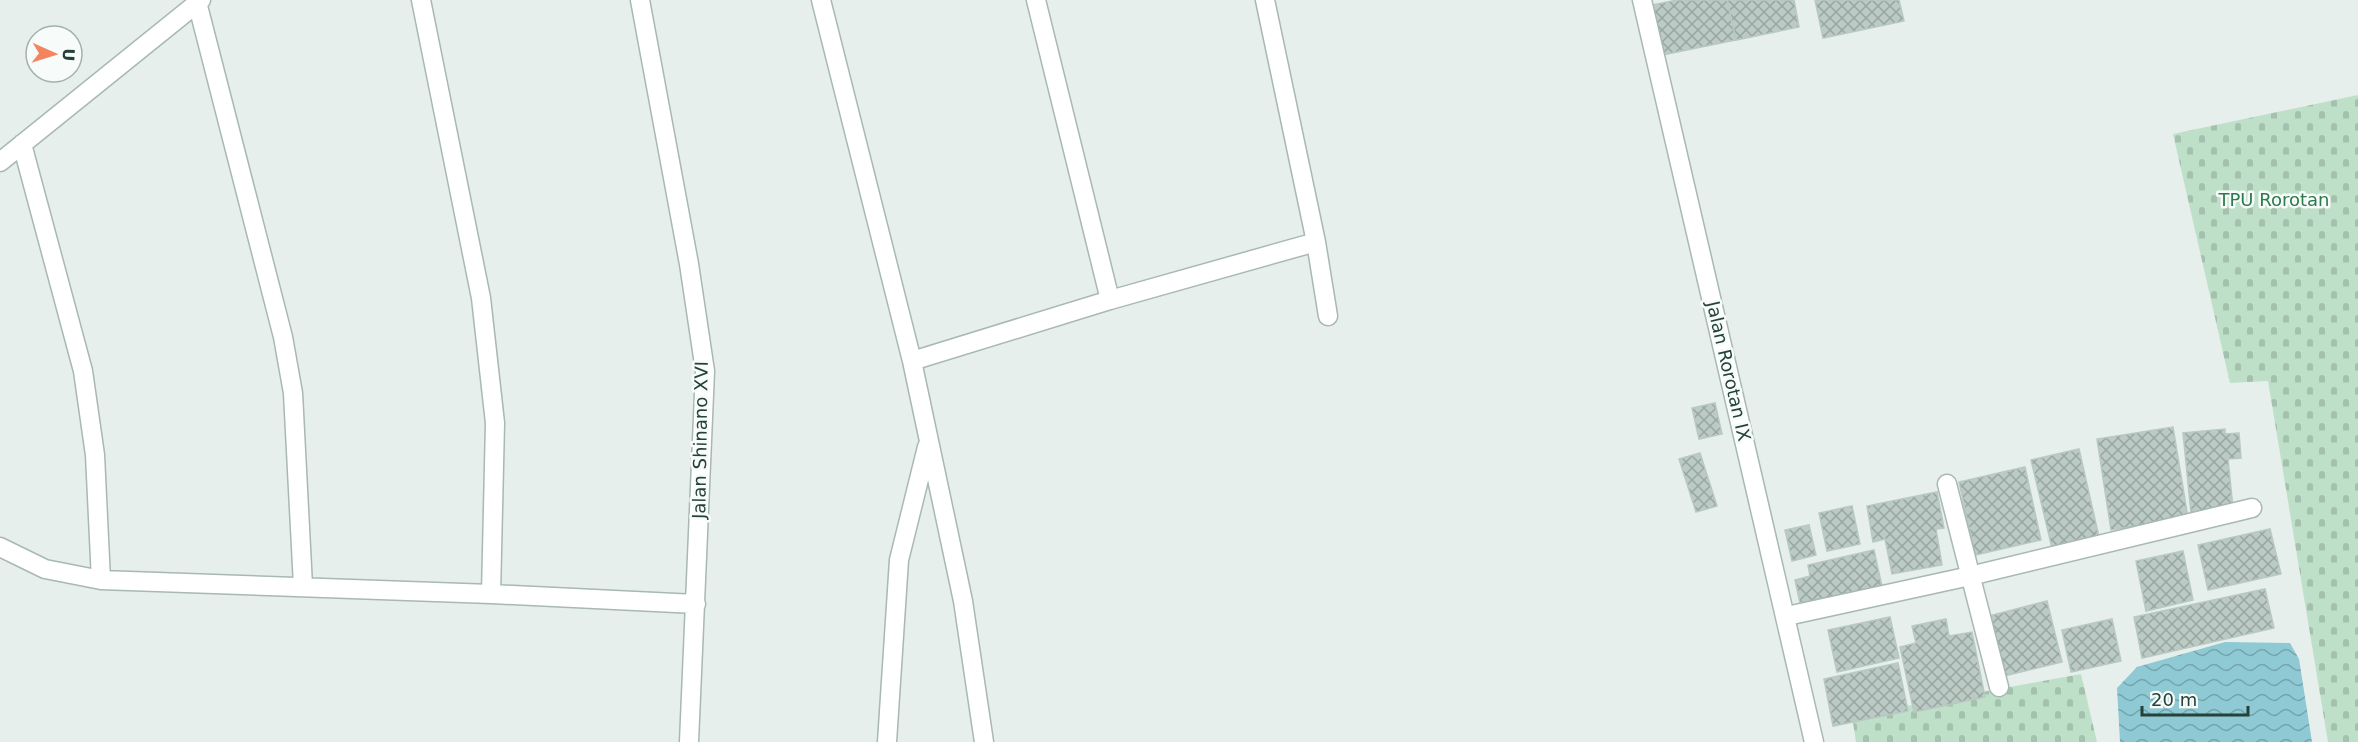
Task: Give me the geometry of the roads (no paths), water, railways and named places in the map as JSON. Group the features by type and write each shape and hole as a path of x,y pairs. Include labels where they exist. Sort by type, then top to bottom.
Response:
{"street":[{"path":"421,0 481,298 495,423 491,594"},
{"name":"Jalan Shinano XVI","path":"640,0 689,264 705,371 689,742"},
{"path":"821,0 912,361 963,601 984,742"},
{"path":"1036,0 1110,300"},
{"path":"1265,0 1316,242 1328,316"},
{"name":"Jalan Rorotan IX","path":"1642,0 1815,742"},
{"path":"0,162 199,1 283,337 293,393 303,586"},
{"path":"22,144 83,371 95,456 101,580"},
{"path":"912,361 1110,300 1316,242"},
{"path":"887,742 899,560 929,442"},
{"path":"1947,484 1999,687"},
{"path":"1787,616 1970,576 2252,508"},
{"path":"0,547 45,569 101,580 303,586 696,604"}],"water":[{"path":"2225,642 2290,643 2299,659 2312,742 2120,742 2117,688 2137,667"}],"park label":[{"name":"TPU Rorotan","path":"2274,199"}]}
